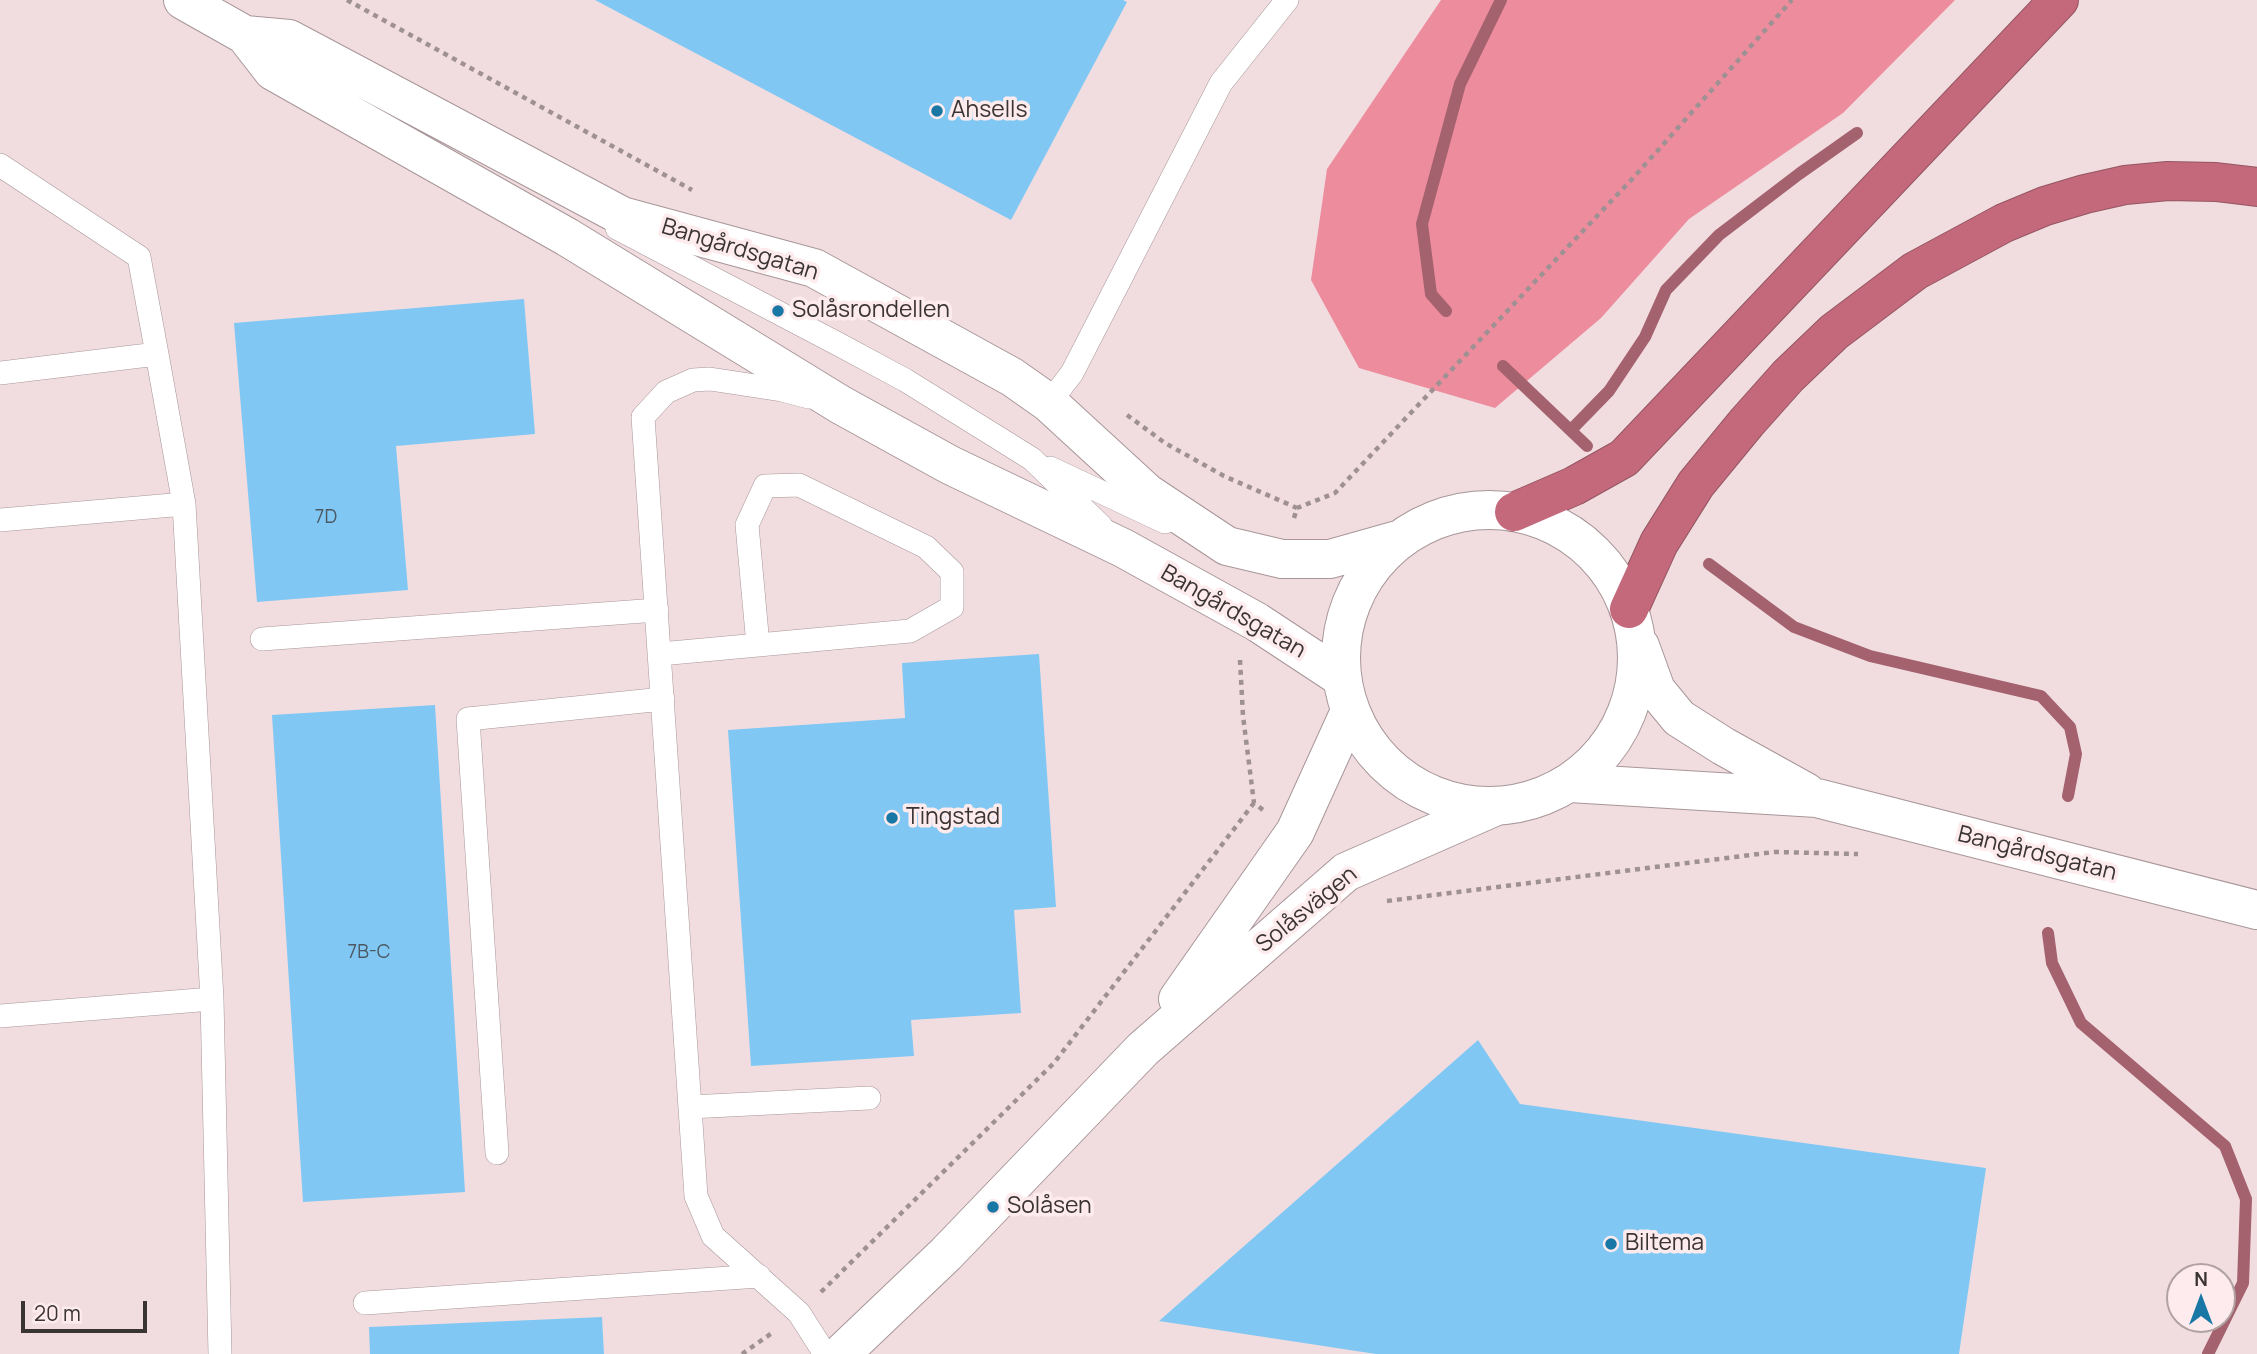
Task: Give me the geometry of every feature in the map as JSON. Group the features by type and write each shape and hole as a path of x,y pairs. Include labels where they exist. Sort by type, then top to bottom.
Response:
{"highway":[{"path":"1514,512 1574,486 1624,457 2059,0"},
{"path":"1632,621 1659,542 1696,484 1746,422 1788,376 1834,332 1915,271 2004,223 2045,206 2085,194 2168,181 2216,182 2257,187"}],"main road":[{"name":"Bangårdsgatan","path":"183,0 245,35 273,71 567,237 841,405 950,465 1123,548 1257,622 1346,694"},
{"name":"Bangårdsgatan","path":"245,35 289,38 622,216 814,268 977,356 1049,403 1147,493 1227,546 1282,559 1330,559 1401,539"},
{"path":"1475,511 1514,512 1552,524 1585,545 1611,573 1632,621 1638,668 1631,702 1617,734 1597,761 1570,783 1546,796 1494,807 1448,801 1406,782 1373,751 1346,694 1342,638 1352,600 1373,566 1401,539 1436,520 1475,511"},
{"name":"Bangårdsgatan","path":"1632,621 1656,690 1679,718 1723,746 1817,798"},
{"name":"Solåsvägen","path":"1143,1049 1295,832 1346,694"},
{"name":"Bangårdsgatan","path":"1570,783 1817,798 2257,910"},
{"name":"Solåsvägen","path":"841,1354 946,1254 1143,1049 1346,872 1494,807"}],"lane":[{"path":"1049,403 1072,373 1221,83 1287,0"},
{"name":"Bangårdsgatan","path":"245,35 905,380 1032,459 1123,548"},
{"path":"0,165 139,257 157,354 184,504 212,999 220,1354"},
{"path":"0,373 157,354"},
{"path":"825,1354 799,1313 713,1236 696,1196 643,417 666,392 693,380 710,379 782,390 841,405"},
{"path":"1032,459 1202,540 1227,546"},
{"path":"660,654 758,645 910,631 952,607 952,572 926,548 799,485 765,486 747,525 758,645"},
{"path":"0,520 184,504"},
{"path":"262,639 657,610"},
{"path":"497,1153 468,719 663,699"},
{"path":"0,1016 212,999"},
{"path":"690,1107 869,1098"},
{"path":"365,1303 759,1276"}],"path":[{"path":"742,1354 799,1313 1054,1063 1254,803"}],"shaded area":[{"path":"1441,0 1955,0 1843,113 1689,219 1601,318 1495,408 1359,368 1311,280 1327,169"}],"building":[{"name":"Ahsells","path":"595,0 1123,0 1127,2 1011,220"},
{"path":"524,299 535,434 396,446 408,590 257,602 234,323"},
{"name":"Tingstad","path":"1039,654 1056,907 1014,910 1021,1013 911,1020 914,1056 751,1066 728,730 905,718 902,663"},
{"path":"435,705 465,1192 303,1202 272,715"},
{"name":"Biltema","path":"1478,1040 1520,1104 1986,1168 1959,1354 1376,1354 1159,1321"},
{"path":"602,1317 604,1354 370,1354 369,1327"}],"waterway":[{"path":"1446,311 1431,294 1422,224 1460,84 1501,0"},
{"path":"1571,430 1609,391 1645,337 1666,290 1719,235 1857,133"},
{"path":"1503,366 1587,446"},
{"path":"1709,564 1794,627 1870,656 2041,696 2070,727 2076,754 2068,796"},
{"path":"2048,933 2052,963 2081,1023 2225,1146 2246,1199 2243,1283 2208,1354"}],"place":[{"name":"Ahsells","path":"937,111"},
{"name":"Solåsrondellen","path":"778,311"},
{"name":"Tingstad","path":"892,818"},
{"name":"Solåsen","path":"993,1207"},
{"name":"Biltema","path":"1611,1244"}]}
